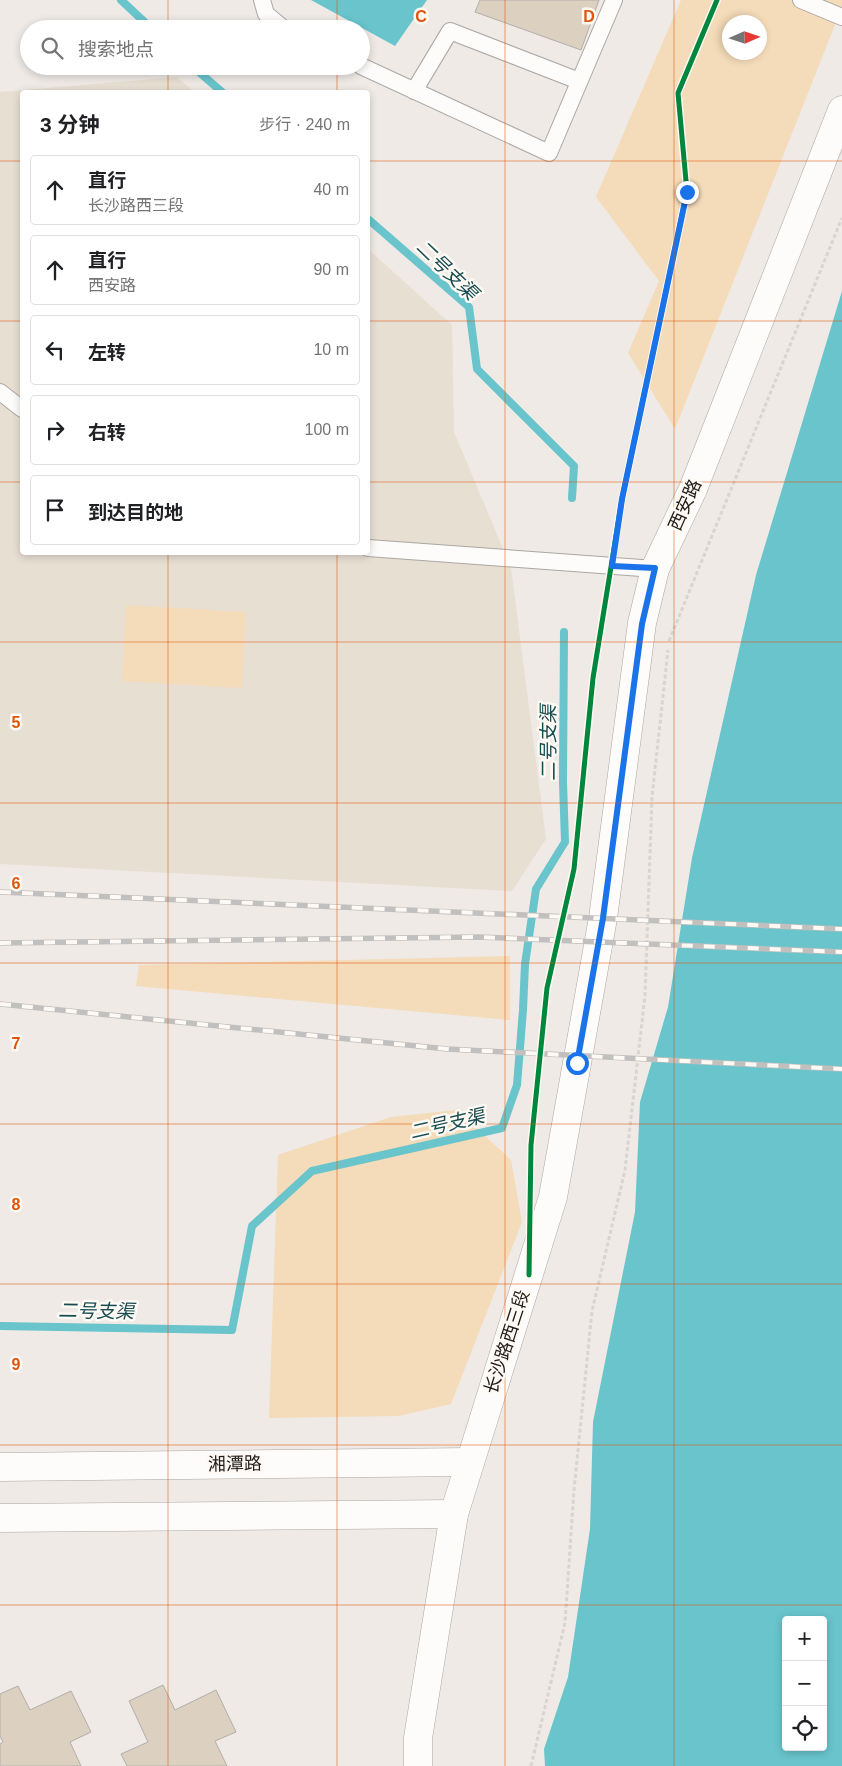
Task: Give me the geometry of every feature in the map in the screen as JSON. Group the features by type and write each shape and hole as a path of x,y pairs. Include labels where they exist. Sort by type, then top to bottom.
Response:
{"main road":[{"name":"西安路","path":"603,918 642,624 655,568 693,489 842,110"},
{"name":"长沙路西三段","path":"418,1766 418,1738 454,1514 553,1197 603,918"},
{"name":"湘潭路","path":"0,1467 470,1462"},
{"path":"0,1518 454,1514"}],"lane":[{"path":"262,0 266,14 273,20"},
{"path":"370,70 549,153 614,0"},
{"path":"801,0 842,17"},
{"path":"414,91 450,31 579,81"},
{"path":"0,392 20,407"},
{"path":"370,548 655,568"}],"path":[{"path":"531,1766 564,1624 574,1490 592,1311 625,1170 645,996 652,797 670,640 842,218"}],"shaded area":[{"path":"681,0 842,0 842,7 675,429 628,353 659,281 596,197"},
{"path":"177,77 192,90 24,90"},
{"path":"20,90 20,555 370,555 370,251 452,325 454,432 511,568 546,839 512,891 0,864 0,92"},
{"path":"126,605 246,612 242,688 122,681"},
{"path":"510,956 510,1020 136,986 139,965"},
{"path":"457,1110 511,1160 522,1222 451,1404 399,1416 269,1418 278,1155 391,1117"}],"water":[{"path":"311,0 427,0 395,46 370,32 370,20 348,20"},
{"path":"842,291 842,1766 545,1766 544,1749 568,1677 590,1529 593,1422 635,1212 640,1102 668,1007 692,858 756,575"}],"building":[{"path":"480,0 599,0 581,50 475,12"},
{"path":"163,1685 175,1710 216,1690 236,1732 215,1741 227,1766 127,1766 121,1754 148,1742 129,1701"},
{"path":"18,1686 30,1710 71,1691 91,1732 70,1742 81,1766 0,1766 0,1744 3,1742 0,1736 0,1694"}],"waterway":[{"name":"二号支渠","path":"121,0 142,20"},
{"name":"二号支渠","path":"202,75 220,90"},
{"name":"二号支渠","path":"370,221 469,307 477,369 574,466 572,498"},
{"name":"二号支渠","path":"0,1326 232,1330 252,1226 312,1171 502,1128 517,1085 525,964 536,889 565,842 563,782 564,632"}],"railway":[{"path":"0,892 842,929"},
{"path":"0,943 479,937 842,952"},
{"path":"0,1004 447,1049 842,1069"}],"cycle path":[{"path":"529,1275 531,1145 547,988 574,869 593,678 622,499 687,192 678,93 717,0"}],"route":[{"path":"577,1063 603,918 642,624 655,568 612,566 622,499 687,192"}]}
